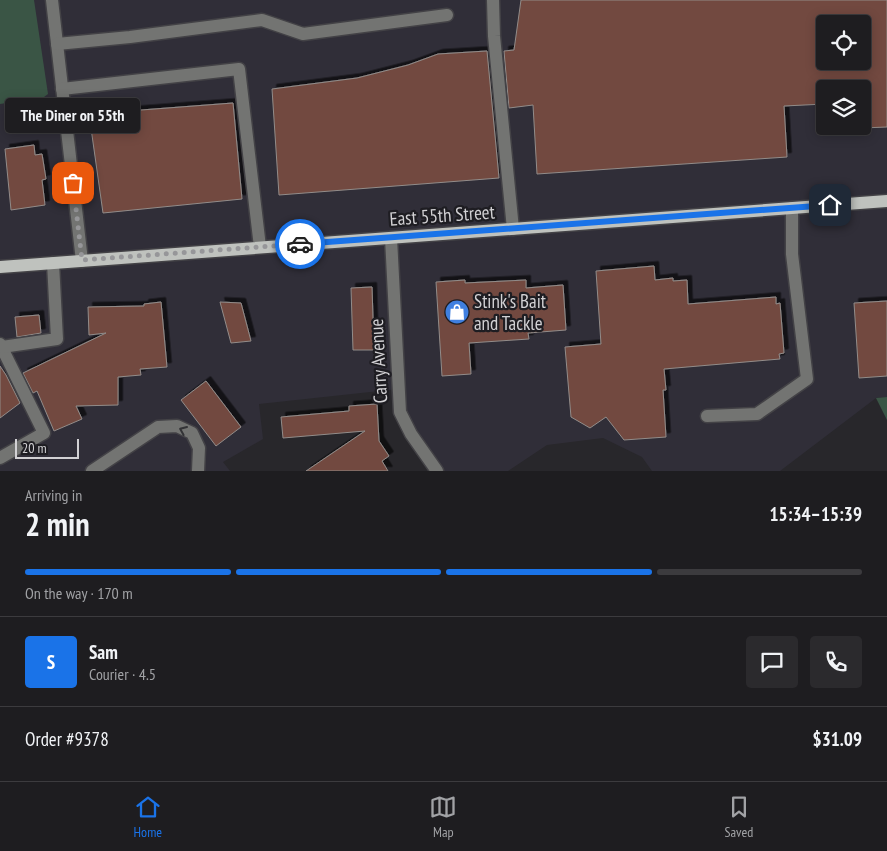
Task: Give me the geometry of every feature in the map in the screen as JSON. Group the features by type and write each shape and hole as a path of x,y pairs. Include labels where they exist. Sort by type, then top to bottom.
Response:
{"main road":[{"name":"East 55th Street","path":"0,267 887,201"}],"street":[{"path":"52,0 82,260"},
{"path":"493,0 494,36 513,228"},
{"path":"57,44 139,36 262,20 304,34 447,15"},
{"path":"62,89 239,69 260,247"},
{"path":"707,416 757,414 807,379 792,254 792,208"},
{"name":"Carry Avenue","path":"390,238 400,412 411,434 437,471"},
{"path":"0,458 44,433 1,346 57,339 54,263"},
{"path":"92,471 158,427 177,426 192,433 198,448 198,471"}],"shaded area":[{"path":"0,0 887,0 887,397 876,398 780,471 652,471 642,457 603,438 547,445 508,471 437,471 411,434 398,389 259,404 263,439 223,462 230,471 0,471"}],"green space":[{"path":"0,0 34,0 48,94 44,97 0,104"},
{"path":"887,397 887,420 876,398"}],"building":[{"path":"521,0 887,0 887,127 871,128 871,80 816,80 816,104 784,106 787,157 537,174 533,105 509,108 504,51 514,50"},
{"path":"487,51 499,178 279,195 272,89 357,78 408,65 438,54"},
{"path":"233,103 242,199 103,213 89,114"},
{"path":"34,145 35,155 42,154 46,179 42,180 45,205 11,210 5,149"},
{"path":"654,266 655,280 673,278 673,281 687,280 688,304 776,297 776,304 780,303 784,353 779,354 780,359 664,369 666,390 663,390 666,437 624,440 606,417 590,428 571,417 565,347 601,344 596,271"},
{"path":"465,280 465,283 526,280 526,288 563,285 566,330 528,333 529,339 469,343 471,374 442,376 436,282"},
{"path":"372,287 374,350 353,350 351,288"},
{"path":"887,301 887,376 859,378 854,303"},
{"path":"161,302 167,367 140,369 141,375 118,377 118,405 76,406 82,419 54,431 37,391 33,393 23,373 106,333 89,335 88,307 144,306 144,304"},
{"path":"220,302 241,303 251,341 231,343"},
{"path":"39,315 41,333 17,337 15,317"},
{"path":"0,366 20,403 0,418"},
{"path":"206,381 241,427 216,446 181,400"},
{"path":"377,404 379,441 389,456 382,461 388,471 306,471 365,431 283,438 281,417 349,411 349,406"}],"way so far":[{"path":"73,183 82,260 300,244"}],"place":[{"name":"The Diner on 55th","path":"73,183"},
{"name":"Stink's Bait and Tackle","path":"457,312"}],"route":[{"path":"300,244 830,205"}]}
